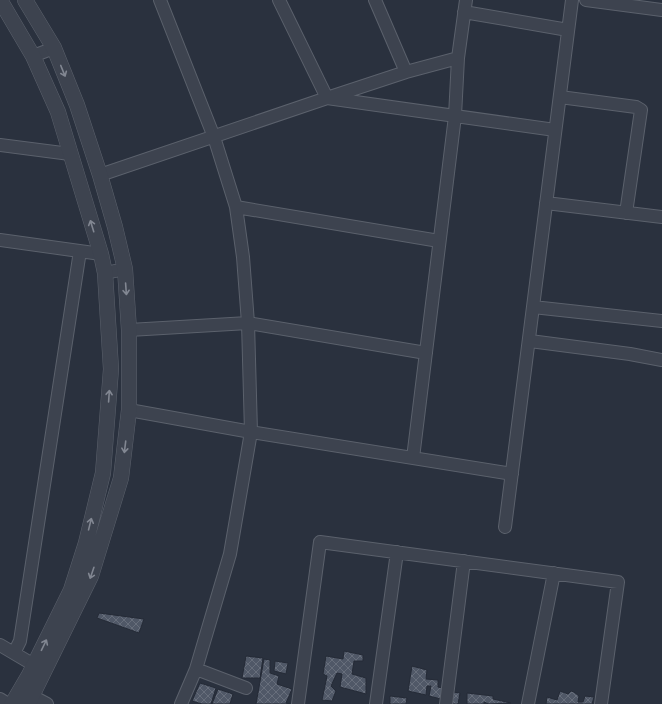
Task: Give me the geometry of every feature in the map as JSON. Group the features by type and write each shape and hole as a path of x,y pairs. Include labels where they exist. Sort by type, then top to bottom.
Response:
{"street":[{"path":"0,0 32,56 58,112 101,254 104,273 111,370 103,473 86,543 71,590 34,665 12,704"},
{"path":"25,0 54,48 77,105 100,175 125,269 129,330 129,410 121,478 91,576 30,700 47,704"},
{"path":"160,0 214,137 236,207 243,257 248,323 251,432 230,554 196,669 181,704"},
{"path":"279,0 327,98"},
{"path":"375,0 406,72"},
{"path":"413,458 438,241 455,116 458,58 466,0"},
{"path":"505,526 530,341 533,306 572,0"},
{"path":"586,0 662,10"},
{"path":"464,12 568,30"},
{"path":"32,56 54,48"},
{"path":"100,175 406,72 458,58"},
{"path":"560,97 636,107 641,110 626,213"},
{"path":"327,98 556,130"},
{"path":"0,145 70,154"},
{"path":"546,203 662,217"},
{"path":"236,207 438,241"},
{"path":"0,240 101,254"},
{"path":"14,653 20,641 80,251"},
{"path":"104,273 125,269"},
{"path":"533,306 662,321"},
{"path":"129,330 248,323 426,353"},
{"path":"530,341 630,354 662,360"},
{"path":"129,410 251,432 512,474"},
{"path":"298,704 320,542 618,582 601,704"},
{"path":"376,704 397,552"},
{"path":"446,704 464,561"},
{"path":"528,704 554,573"},
{"path":"0,645 34,665"},
{"path":"196,669 246,688"},
{"path":"0,700 8,704"}],"building":[{"path":"99,613 144,619 139,633 97,618"},
{"path":"344,651 363,655 363,661 354,661 352,674 366,678 366,694 340,687 342,674 337,673 331,686 336,691 332,701 322,700 327,676 323,674 326,656 343,659"},
{"path":"246,656 263,658 260,678 242,678"},
{"path":"264,659 270,660 270,673 279,676 277,684 292,689 286,703 290,704 256,704"},
{"path":"275,661 288,663 286,674 274,671"},
{"path":"412,666 427,670 426,679 438,680 438,687 442,688 441,699 429,696 431,686 427,686 426,695 408,691"},
{"path":"200,683 216,688 211,704 202,704 192,701"},
{"path":"218,689 233,694 230,704 212,704"},
{"path":"560,691 568,694 571,691 574,692 579,696 578,702 583,702 585,696 594,697 592,704 546,704 547,697 557,700"},
{"path":"453,692 460,693 458,704 450,704"},
{"path":"467,693 493,696 493,699 511,703 489,704 484,702 484,704 467,704"},
{"path":"390,696 407,698 406,704 390,704"}]}
